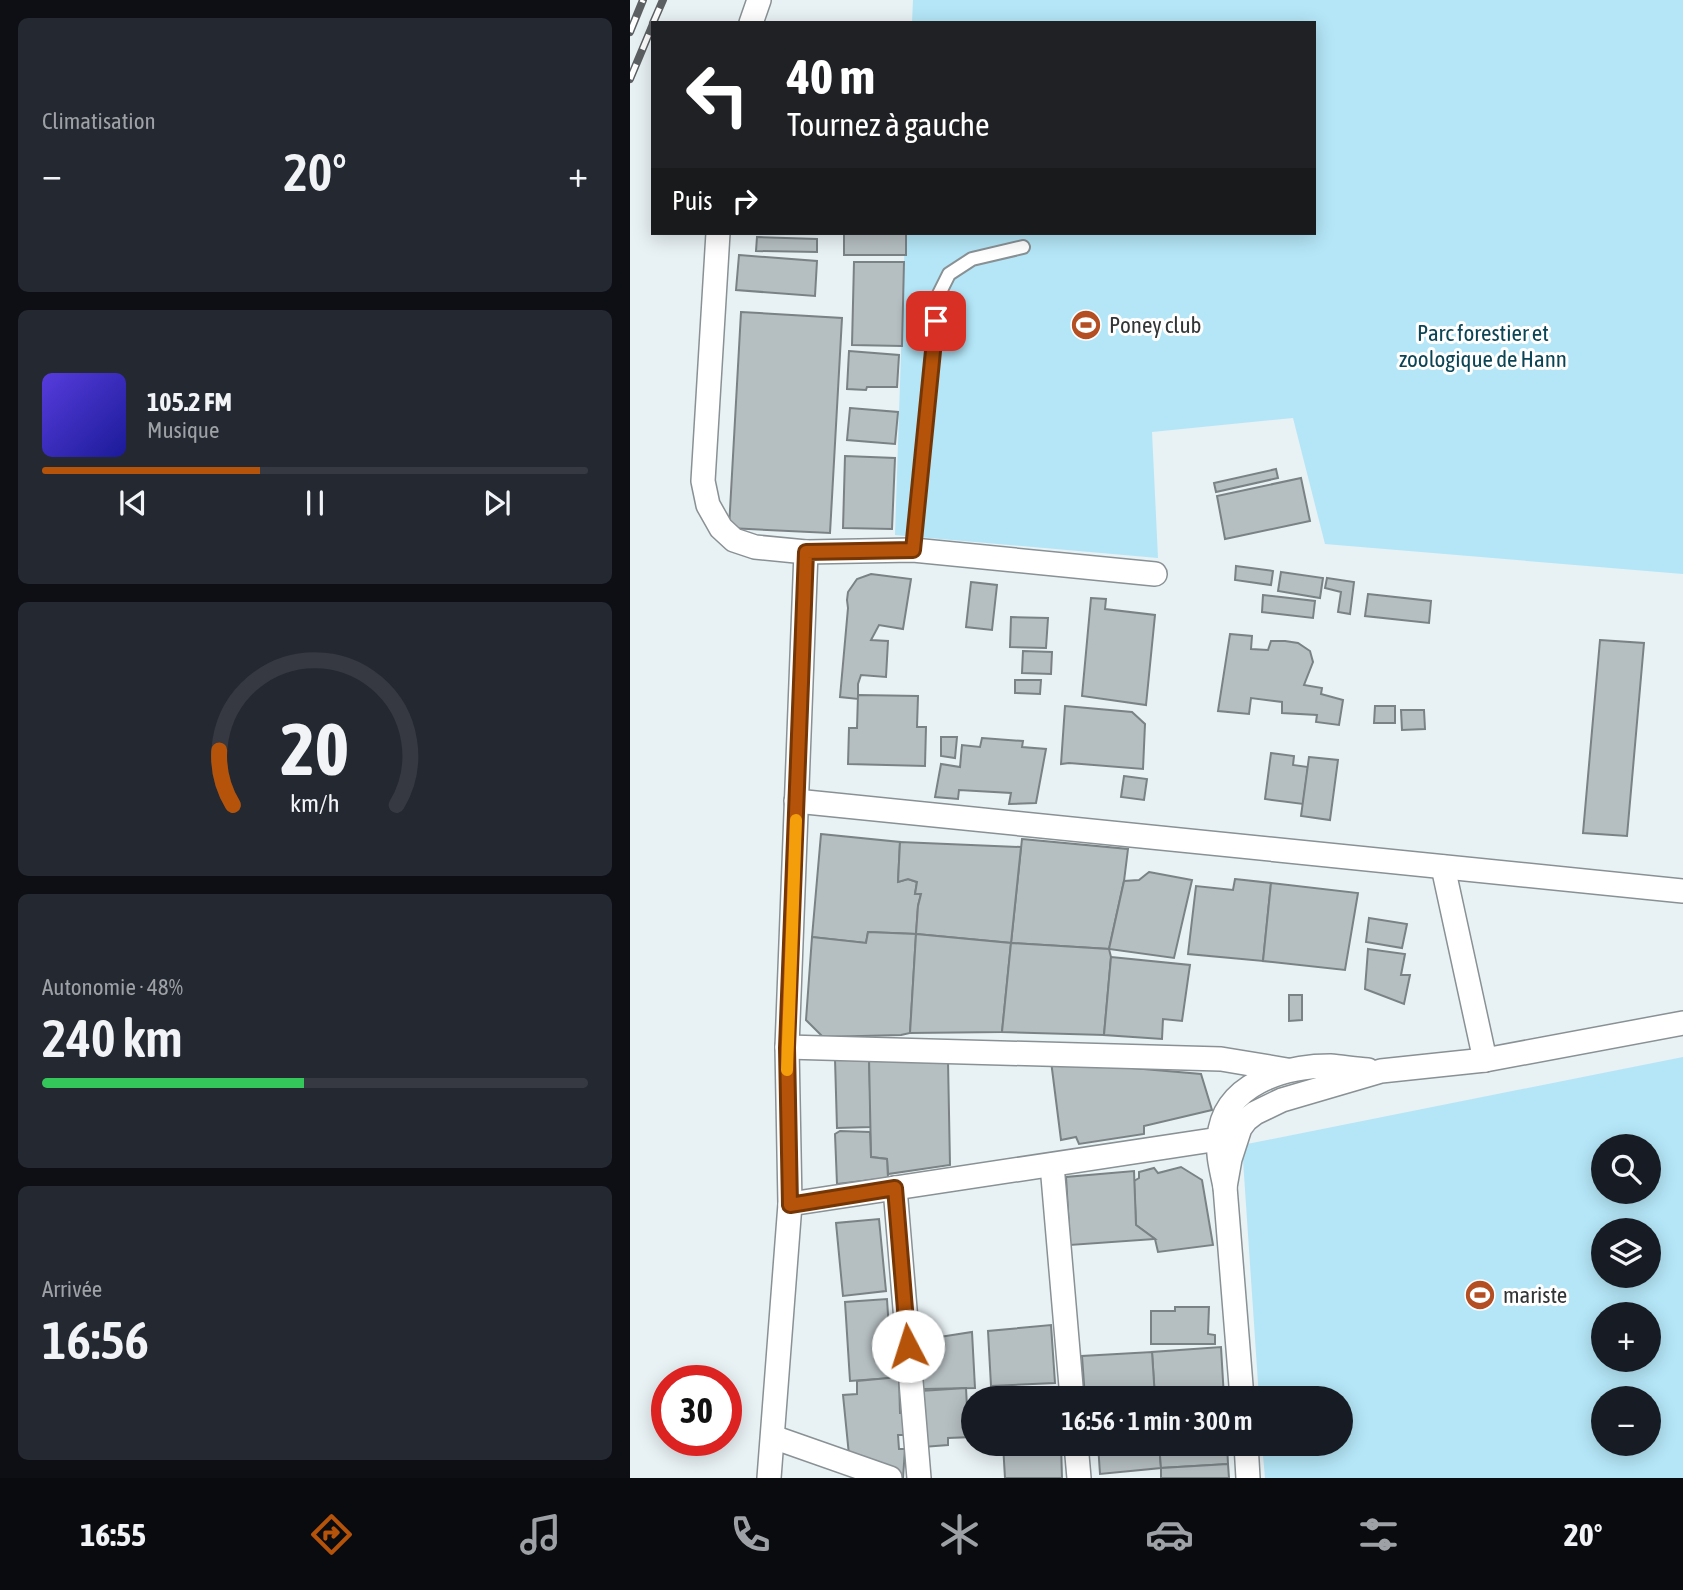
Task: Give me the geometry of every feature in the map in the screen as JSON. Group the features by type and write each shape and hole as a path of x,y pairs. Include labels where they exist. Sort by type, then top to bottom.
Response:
{"street":[{"path":"752,21 759,0"},
{"path":"718,235 703,481 708,505 721,528 734,540 755,547 806,552 913,550 1155,574"},
{"path":"769,1478 790,1205 787,1048 806,552"},
{"path":"796,802 1683,891"},
{"path":"1443,867 1485,1060"},
{"path":"1225,1186 1240,1128 1255,1114 1292,1096 1381,1071 1485,1060 1683,1023"},
{"path":"787,1048 1221,1059 1287,1070"},
{"path":"1241,1386 1225,1186 1219,1153 1224,1117 1231,1105 1249,1087 1287,1070 1330,1066 1381,1071"},
{"path":"790,1205 1219,1139"},
{"path":"1052,1165 1071,1386"},
{"path":"895,1188 919,1478"},
{"path":"773,1437 890,1478"},
{"path":"1077,1456 1079,1478"},
{"path":"1247,1456 1248,1478"}],"lane":[{"path":"913,550 938,296 949,274 972,259 1023,247"}],"green space":[{"name":"Parc forestier et zoologique de Hann","path":"913,0 1683,0 1683,574 1325,544 1293,418 1152,432 1158,558 895,535 905,235 1316,235 1316,21 912,21"},
{"name":"mariste","path":"1683,1057 1683,1478 1265,1478 1263,1456 1353,1456 1353,1386 1258,1386 1242,1145"}],"building":[{"path":"844,235 906,235 906,255 844,255"},
{"path":"757,237 817,239 817,252 756,251"},
{"path":"739,255 817,261 815,296 736,290"},
{"path":"854,262 904,262 902,346 852,345"},
{"path":"741,312 842,318 830,533 729,528"},
{"path":"849,351 899,355 897,387 847,389"},
{"path":"850,408 898,412 895,444 847,440"},
{"path":"845,456 895,458 892,529 843,528"},
{"path":"1276,469 1278,478 1216,492 1214,483"},
{"path":"1301,478 1310,521 1225,539 1217,496"},
{"path":"1236,566 1273,571 1271,585 1235,580"},
{"path":"1281,572 1323,578 1320,598 1278,591"},
{"path":"871,574 911,579 903,629 879,625 871,640 888,641 886,677 861,675 858,699 840,697 848,592 857,579"},
{"path":"1327,578 1354,582 1350,614 1338,612 1341,592 1325,588"},
{"path":"971,582 997,585 992,630 966,627"},
{"path":"1368,594 1431,601 1429,623 1365,616"},
{"path":"1263,595 1315,601 1313,618 1262,612"},
{"path":"1091,598 1106,599 1105,609 1155,615 1146,705 1082,696"},
{"path":"1011,617 1048,618 1046,648 1010,647"},
{"path":"1230,634 1252,636 1251,649 1268,650 1271,641 1285,641 1298,643 1310,651 1313,662 1304,685 1322,688 1321,694 1343,700 1339,725 1316,722 1317,715 1282,713 1282,702 1251,698 1249,714 1218,711"},
{"path":"1600,640 1644,643 1627,836 1583,833"},
{"path":"1023,651 1052,652 1051,674 1022,673"},
{"path":"1015,680 1041,680 1040,694 1015,693"},
{"path":"858,695 918,696 917,727 926,727 925,766 848,764 849,728 857,728"},
{"path":"1065,706 1132,712 1145,724 1143,769 1061,764"},
{"path":"1375,706 1395,706 1395,723 1374,723"},
{"path":"1401,710 1424,710 1425,729 1402,730"},
{"path":"941,737 957,737 955,758 941,756"},
{"path":"982,738 1023,741 1022,747 1046,749 1036,803 1009,804 1011,793 959,790 958,799 935,797 941,764 960,767 962,745 980,747"},
{"path":"1271,753 1294,756 1293,765 1308,767 1303,804 1265,799"},
{"path":"1309,757 1338,760 1330,820 1301,816"},
{"path":"1124,776 1147,779 1144,800 1121,797"},
{"path":"821,834 900,842 898,882 908,879 917,882 915,894 921,894 916,934 868,932 866,943 812,937"},
{"path":"1022,839 1128,849 1109,949 1011,943"},
{"path":"900,842 1021,847 1011,943 916,934 921,894 915,894 917,882 908,879 898,882"},
{"path":"1149,872 1192,880 1174,958 1109,949 1124,881 1139,880"},
{"path":"1235,879 1271,883 1263,961 1188,954 1196,886 1233,890"},
{"path":"1271,883 1358,893 1345,970 1263,961"},
{"path":"1369,918 1407,924 1402,948 1366,942"},
{"path":"868,932 916,934 910,1033 823,1037 806,1020 812,937 866,943"},
{"path":"916,934 1011,943 1002,1032 910,1033"},
{"path":"1011,943 1109,949 1111,957 1104,1035 1002,1032"},
{"path":"1368,949 1405,954 1401,975 1410,975 1404,1004 1365,989"},
{"path":"1111,957 1190,965 1182,1021 1163,1019 1162,1039 1104,1035"},
{"path":"1289,995 1302,995 1302,1020 1289,1021"},
{"path":"869,1057 871,1127 837,1128 835,1059"},
{"path":"869,1057 948,1061 950,1165 888,1174 887,1159 871,1157"},
{"path":"1051,1061 1201,1074 1212,1110 1144,1126 1144,1134 1079,1144 1076,1137 1061,1140"},
{"path":"840,1131 870,1132 871,1157 887,1159 888,1178 837,1184 835,1134"},
{"path":"1181,1167 1202,1180 1213,1245 1158,1252 1155,1239 1136,1225 1134,1181 1139,1178 1139,1172 1154,1168 1158,1173"},
{"path":"1134,1171 1136,1225 1155,1239 1070,1245 1066,1177"},
{"path":"879,1219 886,1291 843,1296 836,1223"},
{"path":"887,1299 892,1378 850,1381 845,1302"},
{"path":"1175,1307 1209,1307 1208,1334 1215,1335 1215,1344 1151,1344 1151,1311 1175,1311"},
{"path":"1051,1325 1055,1383 991,1386 988,1331"},
{"path":"972,1332 975,1386 923,1389 920,1340"},
{"path":"1221,1347 1223,1386 1154,1386 1152,1352"},
{"path":"1152,1352 1154,1386 1084,1386 1082,1356"},
{"path":"899,1377 904,1435 898,1435 899,1449 905,1449 903,1478 849,1455 843,1395 857,1394 857,1381"},
{"path":"961,1388 961,1437 948,1438 948,1445 923,1447 920,1391"},
{"path":"1004,1456 1061,1456 1062,1478 1005,1478"},
{"path":"1099,1456 1160,1456 1161,1468 1100,1474"},
{"path":"1160,1456 1228,1456 1228,1464 1161,1468"},
{"path":"1228,1464 1229,1478 1161,1478 1161,1468"}],"railway":[{"path":"630,32 643,0"},
{"path":"654,21 663,0"},
{"path":"630,79 651,29"}],"slow traffic":[{"path":"787,1070 796,820"}],"place":[{"name":"Poney club","path":"1086,325"},
{"name":"mariste","path":"1480,1295"}],"route":[{"path":"908,1346 895,1188 790,1205 787,1048 806,552 913,550 936,321"}]}
